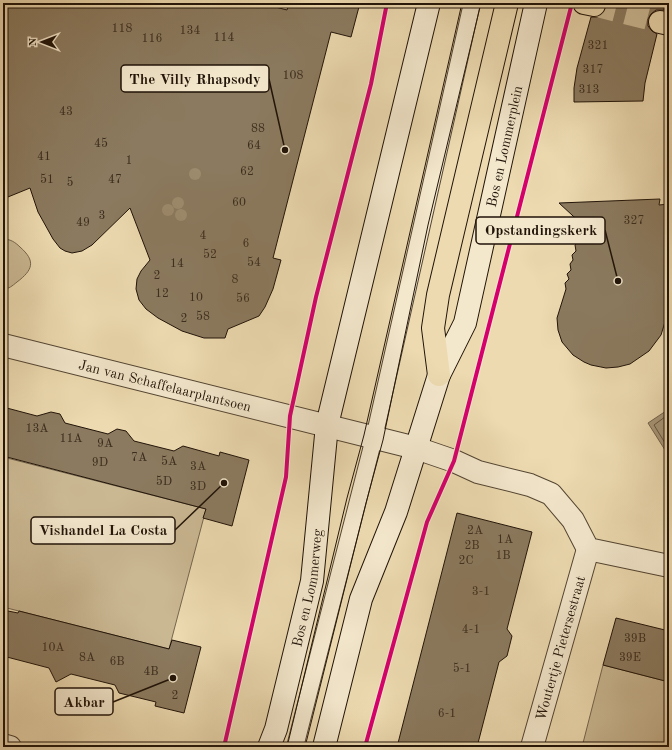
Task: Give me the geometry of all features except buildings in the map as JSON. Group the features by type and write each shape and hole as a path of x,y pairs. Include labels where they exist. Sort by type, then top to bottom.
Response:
{"highway":[{"path":"439,375 433,328 438,295 507,3"}],"main road":[{"path":"327,425 429,3"},
{"name":"Bos en Lommerplein","path":"416,448 439,375 465,323 536,3"},
{"name":"Jan van Schaffelaarplantsoen","path":"3,345 416,448 454,461 478,472 530,485 551,494 573,520 588,549"},
{"name":"Bos en Lommerweg","path":"269,747 276,729 312,581 327,425"},
{"path":"324,747 361,598 396,512 416,448"},
{"path":"588,549 669,566"},
{"name":"Woutertje Pietersestraat","path":"532,747 588,549"},
{"path":"3,745 10,747"}],"lane":[{"path":"374,438 472,3"},
{"name":"Bos en Lommerweg","path":"295,747 374,438"}],"shaded area":[{"path":"3,239 12,241 20,247 29,257 30,265 29,269 22,278 10,287 3,289"},
{"path":"3,457 206,509 169,649 3,607"},
{"path":"603,665 669,682 669,747 582,747"}],"water":[{"path":"669,409 669,447 665,450 648,423"}],"tunnel":[{"path":"594,5 660,22"}],"tram line":[{"path":"287,747 347,498 364,435 462,3"},
{"path":"305,747 383,440 428,225 481,3"}],"cycle path":[{"path":"224,747 286,477 290,416 316,297 371,84 387,3"},
{"path":"365,747 427,522 454,461 572,3"}],"place":[{"name":"The Villy Rhapsody","path":"285,150"},
{"name":"Opstandingskerk","path":"618,281"},
{"name":"Vishandel La Costa","path":"224,483"},
{"name":"Akbar","path":"173,678"}]}
